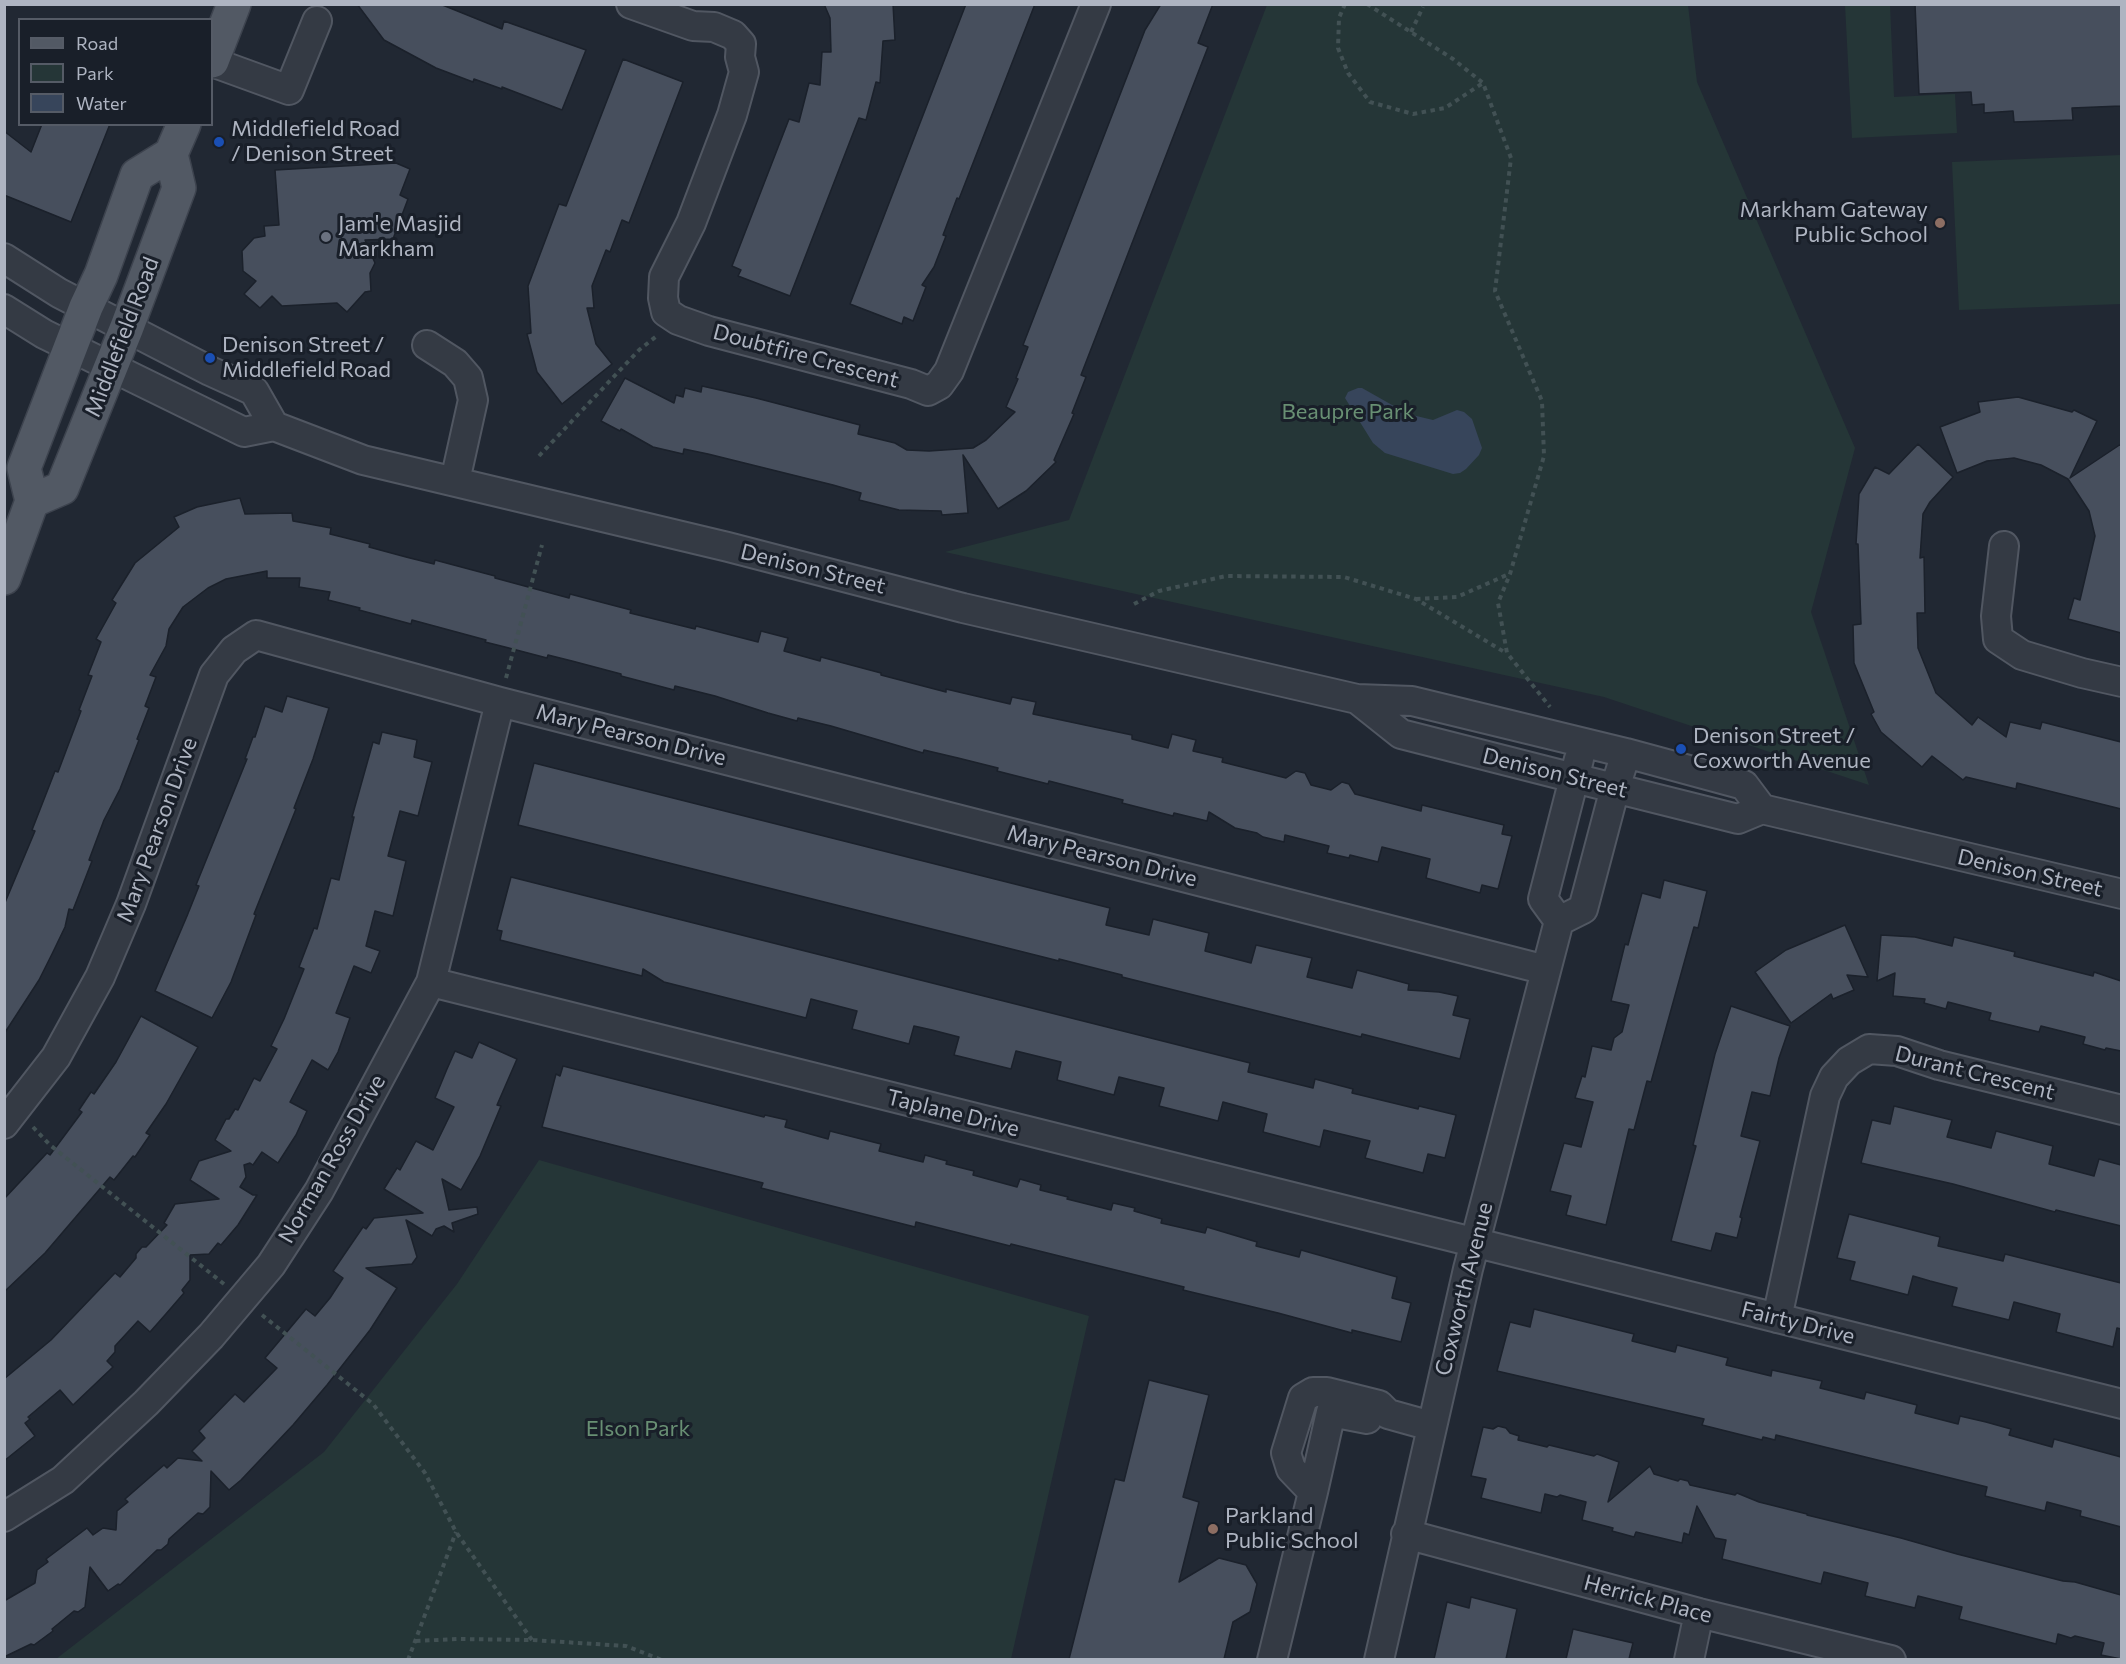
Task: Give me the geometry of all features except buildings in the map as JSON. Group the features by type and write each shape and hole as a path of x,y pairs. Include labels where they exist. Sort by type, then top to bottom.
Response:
{"main road":[{"path":"213,59 234,4"},
{"path":"171,154 183,126"},
{"name":"Middlefield Road","path":"171,154 179,188 111,367 62,488 32,501 24,468 138,175 171,154"},
{"path":"4,578 32,501"}],"street":[{"path":"631,4 693,26 714,27 734,35 741,44 744,72 732,115 691,223 664,277 663,297 666,312 678,320"},
{"name":"Doubtfire Crescent","path":"678,320 709,332 911,384 928,391 939,385 949,371 1096,4"},
{"path":"213,62 289,90 317,21"},
{"path":"4,258 59,293 210,371 254,391 274,426 244,432 44,334 4,309"},
{"path":"427,345 455,363 468,378 471,388 473,400 455,481"},
{"name":"Denison Street","path":"274,426 363,460 728,547 963,608 1357,699 1413,701 1626,753 1744,785 1762,809"},
{"path":"2004,546 1996,616 1998,639 2022,655 2121,682"},
{"name":"Mary Pearson Drive","path":"10,1116 56,1057 100,977 131,904 214,675 234,650 256,635 500,702 1546,970"},
{"name":"Denison Street","path":"1357,699 1401,734 1738,819 1762,809 2121,894"},
{"name":"Norman Ross Drive","path":"4,1517 63,1480 146,1403 212,1336 271,1265 319,1191 431,982 500,702"},
{"path":"1582,744 1543,899 1559,921 1583,909 1626,753"},
{"name":"Coxworth Avenue","path":"1379,1659 1474,1244 1559,921"},
{"name":"Taplane Drive","path":"431,982 1474,1244"},
{"name":"Durant Crescent","path":"1777,1318 1825,1096 1834,1077 1849,1061 1869,1049 1898,1051 1939,1065 2121,1110"},
{"name":"Fairty Drive","path":"1474,1244 2121,1404"},
{"path":"1272,1659 1313,1492 1291,1469 1286,1453 1303,1398 1313,1392 1327,1392 1380,1405 1388,1414 1431,1426"},
{"name":"Herrick Place","path":"1406,1534 1699,1613 1891,1659"},
{"path":"1689,1659 1699,1613"}],"path":[{"path":"1345,4 1338,18 1338,48 1348,74 1370,102 1413,114 1444,108 1483,83"},
{"path":"1367,4 1453,59 1483,83 1511,158 1495,291 1542,401 1544,456 1510,574 1498,603 1507,653"},
{"path":"1411,32 1423,7"},
{"path":"539,456 639,350 678,320"},
{"path":"500,702 542,545"},
{"path":"1416,599 1457,597 1510,574"},
{"path":"1134,604 1159,591 1226,576 1344,577 1416,599 1507,653 1554,712"},
{"path":"10,1116 50,1144 373,1404 425,1473 456,1532 532,1640"},
{"path":"408,1659 456,1532"},
{"path":"416,1641 457,1638 626,1646 662,1659"}],"green space":[{"name":"Beaupre Park","path":"1267,5 1688,5 1697,82 1855,448 1811,612 1869,785 1604,697 945,552 1069,520"},
{"path":"1845,5 1890,5 1894,97 1955,94 1957,133 1852,138"},
{"path":"2121,155 2121,304 1959,310 1952,162"},
{"name":"Elson Park","path":"539,1160 1089,1316 1011,1659 56,1659 324,1452 457,1284"}],"water":[{"path":"1362,388 1408,414 1433,420 1457,410 1464,412 1472,419 1482,448 1479,455 1466,469 1453,474 1385,453 1373,443 1345,398 1348,392"}],"place":[{"name":"Middlefield Road / Denison Street","path":"219,142"},
{"name":"Markham Gateway Public School","path":"1940,223"},
{"name":"Jam'e Masjid Markham","path":"326,237"},
{"name":"Denison Street / Middlefield Road","path":"210,358"},
{"name":"Denison Street / Coxworth Avenue","path":"1681,749"},
{"name":"Parkland Public School","path":"1213,1529"}]}
